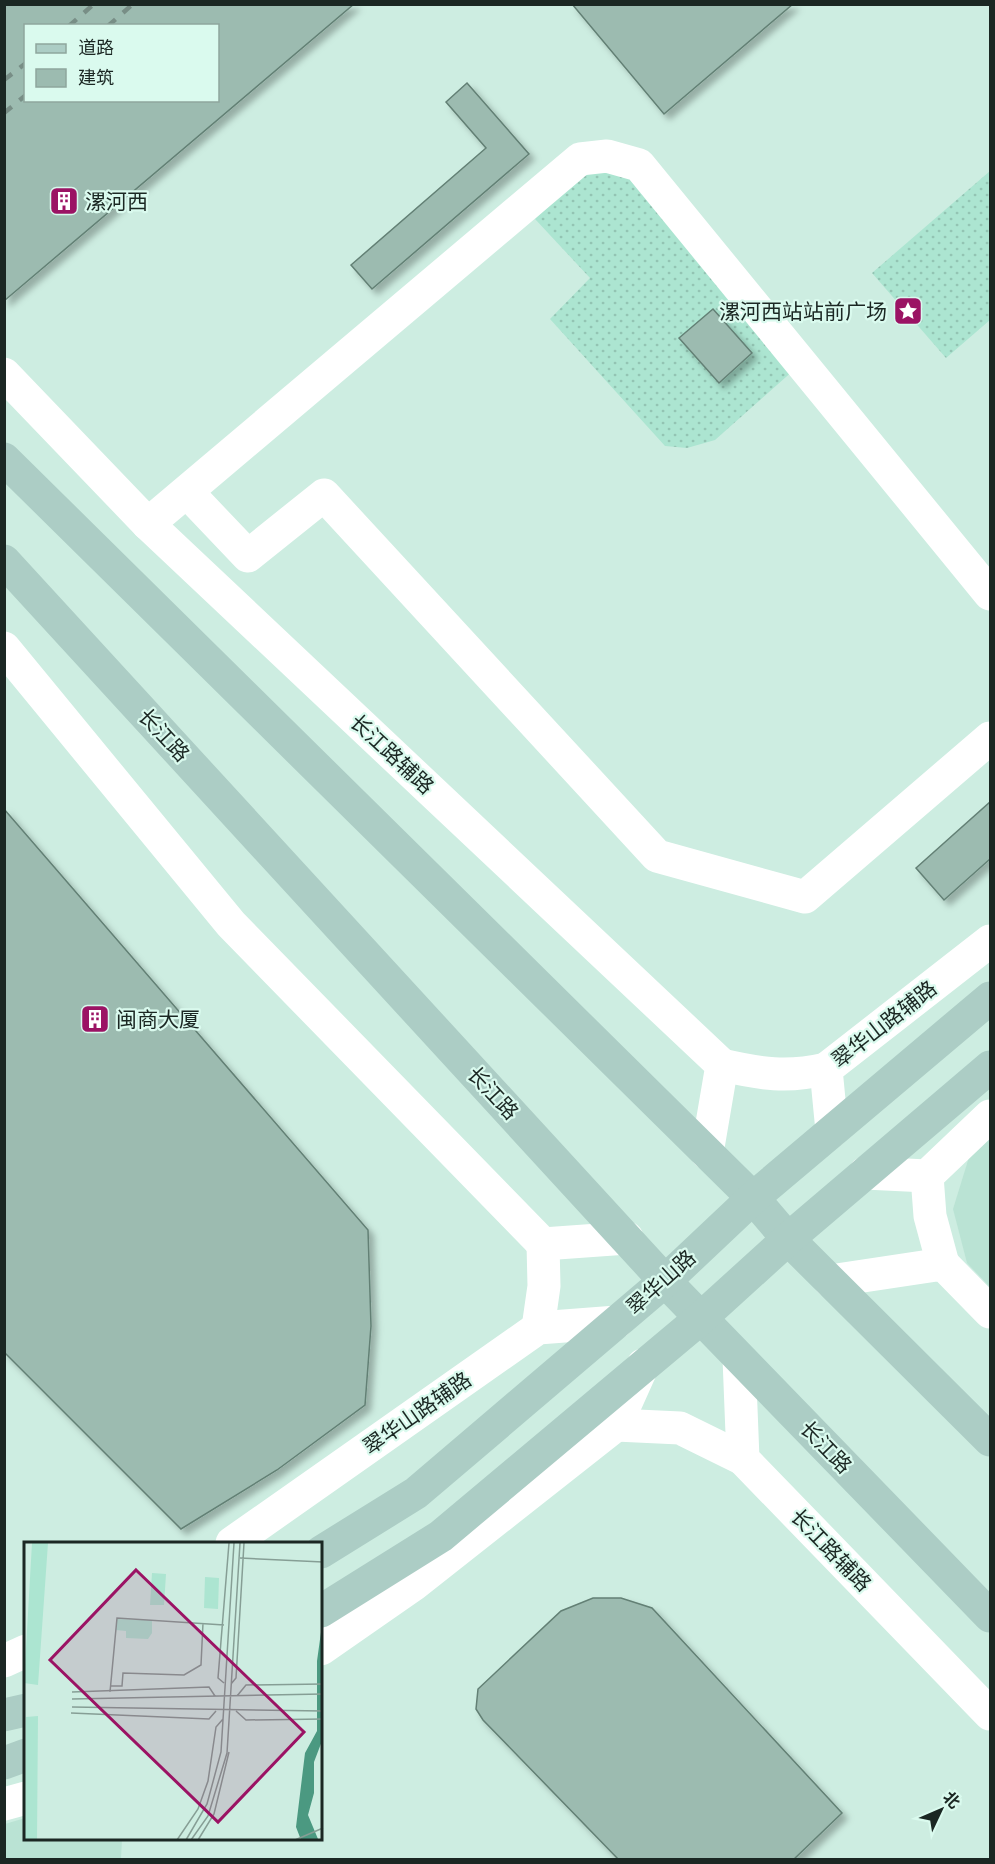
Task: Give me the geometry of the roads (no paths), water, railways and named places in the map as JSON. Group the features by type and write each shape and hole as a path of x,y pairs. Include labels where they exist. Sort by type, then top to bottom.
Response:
{"main road":[{"path":"4,459 753,1198 788,1239 990,1440"},
{"name":"长江路","path":"4,561 665,1281 990,1616"},
{"name":"翠华山路","path":"322,1551 416,1493 665,1281 753,1198 990,999"},
{"path":"322,1610 441,1536 701,1318 788,1239 990,1067"},
{"path":"4,1715 24,1710"},
{"path":"4,1763 24,1756"}],"street":[{"path":"148,524 580,159 607,156 639,165 990,594"},
{"name":"长江路辅路","path":"4,374 148,524 722,1065"},
{"path":"187,492 248,556 324,495 657,856 805,897 990,738"},
{"path":"4,648 231,924 543,1244 544,1286 538,1328 617,1322"},
{"name":"翠华山路辅路","path":"832,1131 826,1069 990,941"},
{"path":"707,1153 722,1065 767,1075 799,1075 826,1069"},
{"path":"865,1173 927,1176 990,1116"},
{"path":"927,1176 930,1216 943,1264 990,1312"},
{"path":"543,1244 627,1238"},
{"path":"830,1281 943,1264"},
{"name":"翠华山路辅路","path":"233,1542 538,1328"},
{"path":"739,1358 743,1459"},
{"path":"322,1647 413,1585 616,1425 643,1365"},
{"name":"长江路辅路","path":"616,1425 680,1428 743,1459 990,1714"},
{"path":"4,1661 24,1652"},
{"path":"4,1804 24,1799"}],"railway":[{"path":"71,24 94,4"},
{"path":"110,24 133,4"},
{"path":"4,80 24,65"},
{"path":"4,113 24,97"}],"place":[{"name":"漯河西","path":"64,201"},
{"name":"漯河西站站前广场","path":"908,311"},
{"name":"闽商大厦","path":"95,1019"}]}
